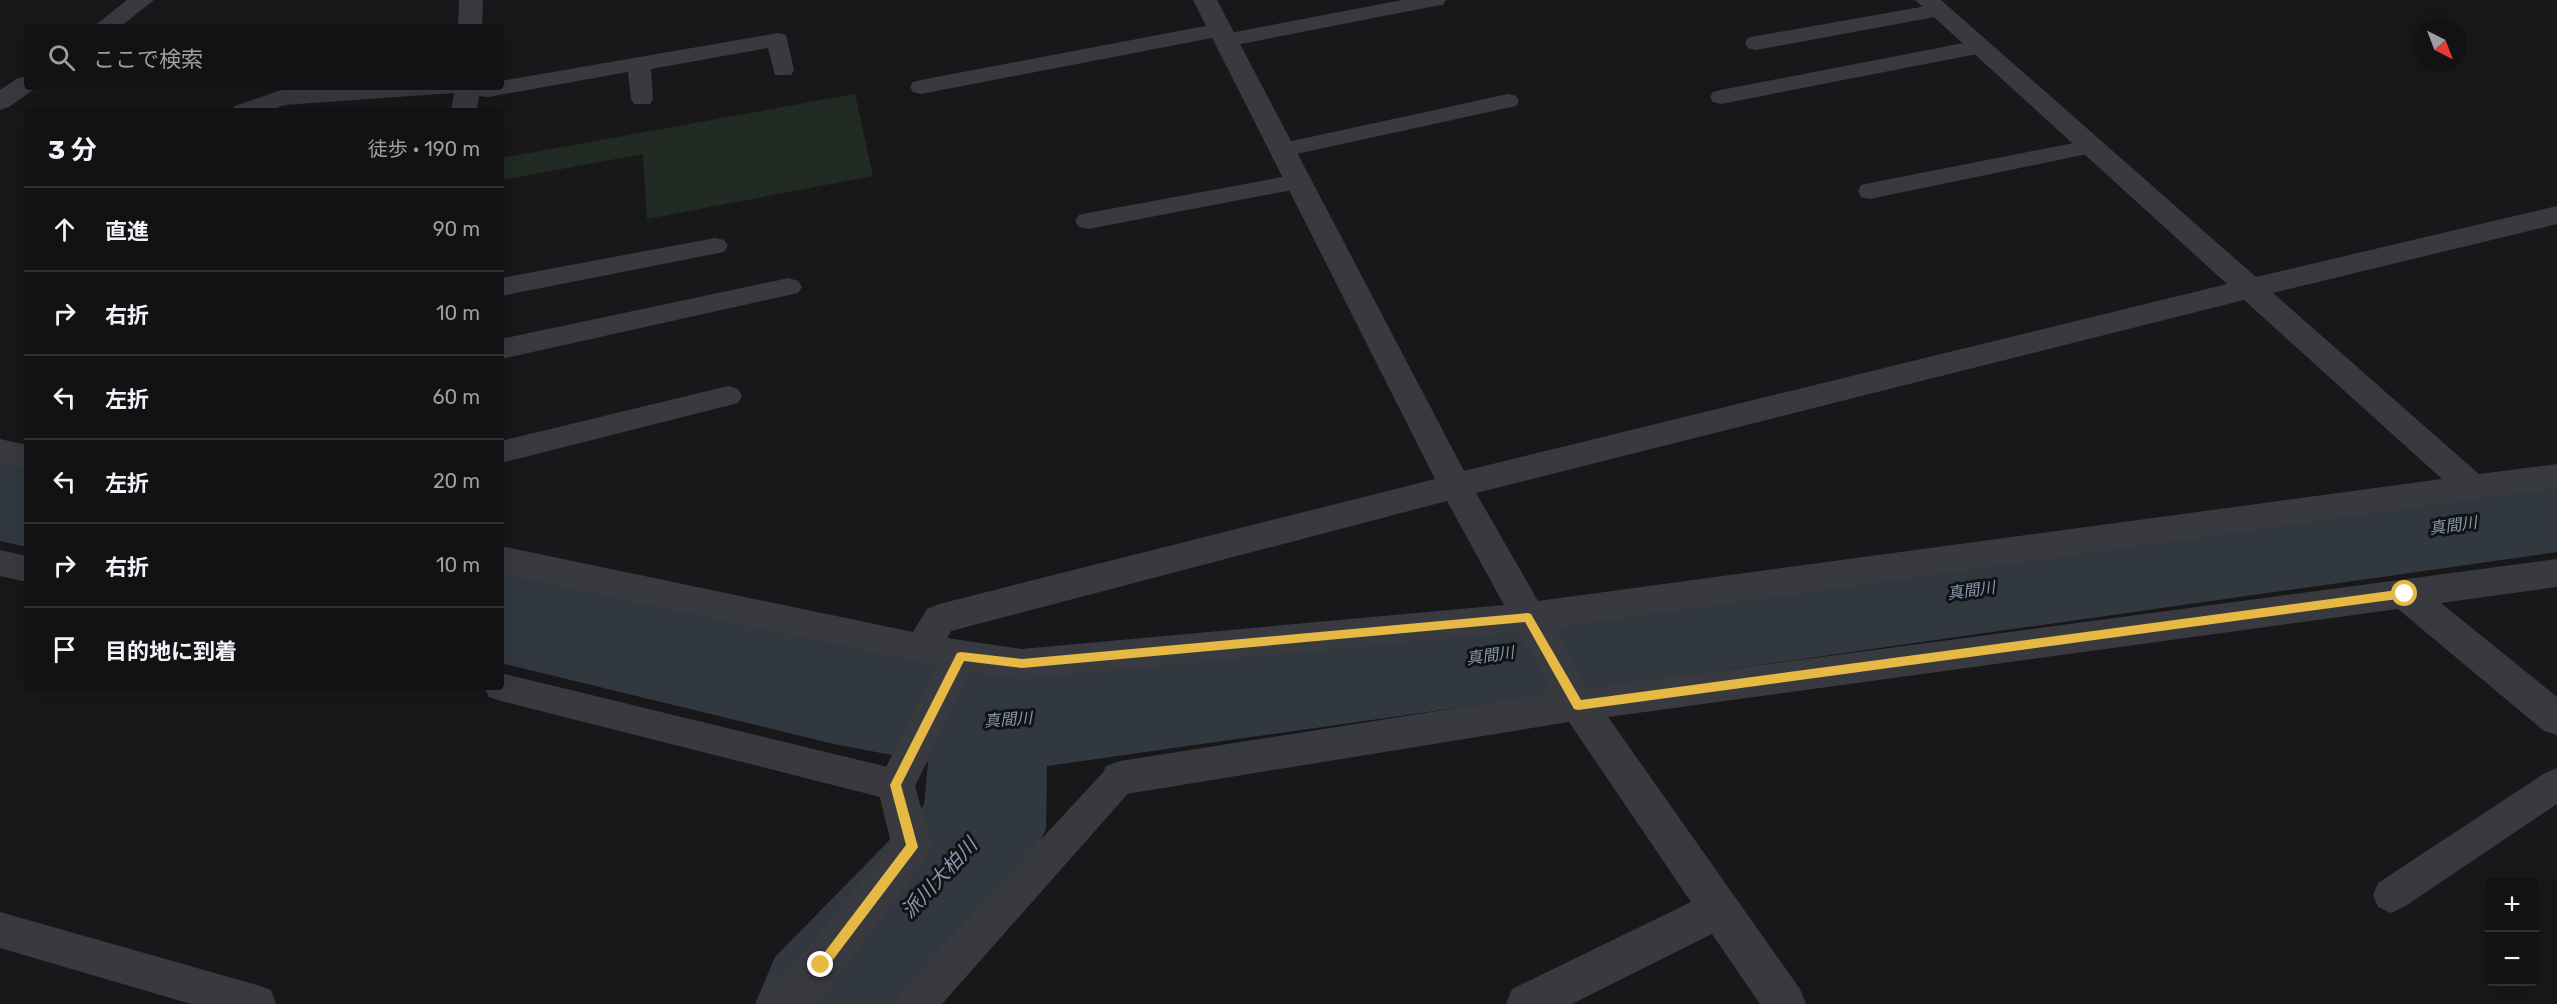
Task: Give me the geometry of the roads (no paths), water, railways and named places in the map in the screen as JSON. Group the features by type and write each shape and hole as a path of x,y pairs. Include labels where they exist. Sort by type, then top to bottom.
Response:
{"street":[{"path":"109,24 142,0"},
{"path":"470,24 471,0"},
{"path":"1205,0 1455,485 1578,705 1785,1004"},
{"path":"1932,5 2472,487"},
{"path":"252,108 280,98 460,92"},
{"path":"922,649 939,618 1455,485 2250,288 2557,215"},
{"path":"0,451 24,456"},
{"path":"504,561 922,649 953,670 1528,617 2557,476"},
{"path":"1120,778 1578,705 2557,573"},
{"path":"2405,594 2557,719"},
{"path":"779,1004 821,965 912,847 896,785 953,670"},
{"path":"1527,1004 1719,909"}],"lane":[{"path":"921,87 1435,0"},
{"path":"1756,43 1932,5"},
{"path":"504,87 778,40 783,70"},
{"path":"1721,97 1979,47"},
{"path":"639,64 642,99"},
{"path":"460,92 488,90"},
{"path":"1283,150 1508,101"},
{"path":"1870,191 2089,147"},
{"path":"1088,221 1299,182"},
{"path":"504,286 715,246"},
{"path":"504,348 789,287"},
{"path":"504,451 728,396"},
{"path":"0,562 24,568"},
{"path":"504,688 896,785"},
{"path":"916,1004 1120,778"},
{"path":"2391,895 2557,784"},
{"path":"0,930 257,1004"}],"waterway":[{"name":"真間川","path":"0,501 24,506"},
{"name":"真間川","path":"990,723 2557,511"},
{"name":"真間川","path":"504,618 834,694 990,723"},
{"name":"派川大柏川","path":"822,1004 984,829 990,723"}]}
